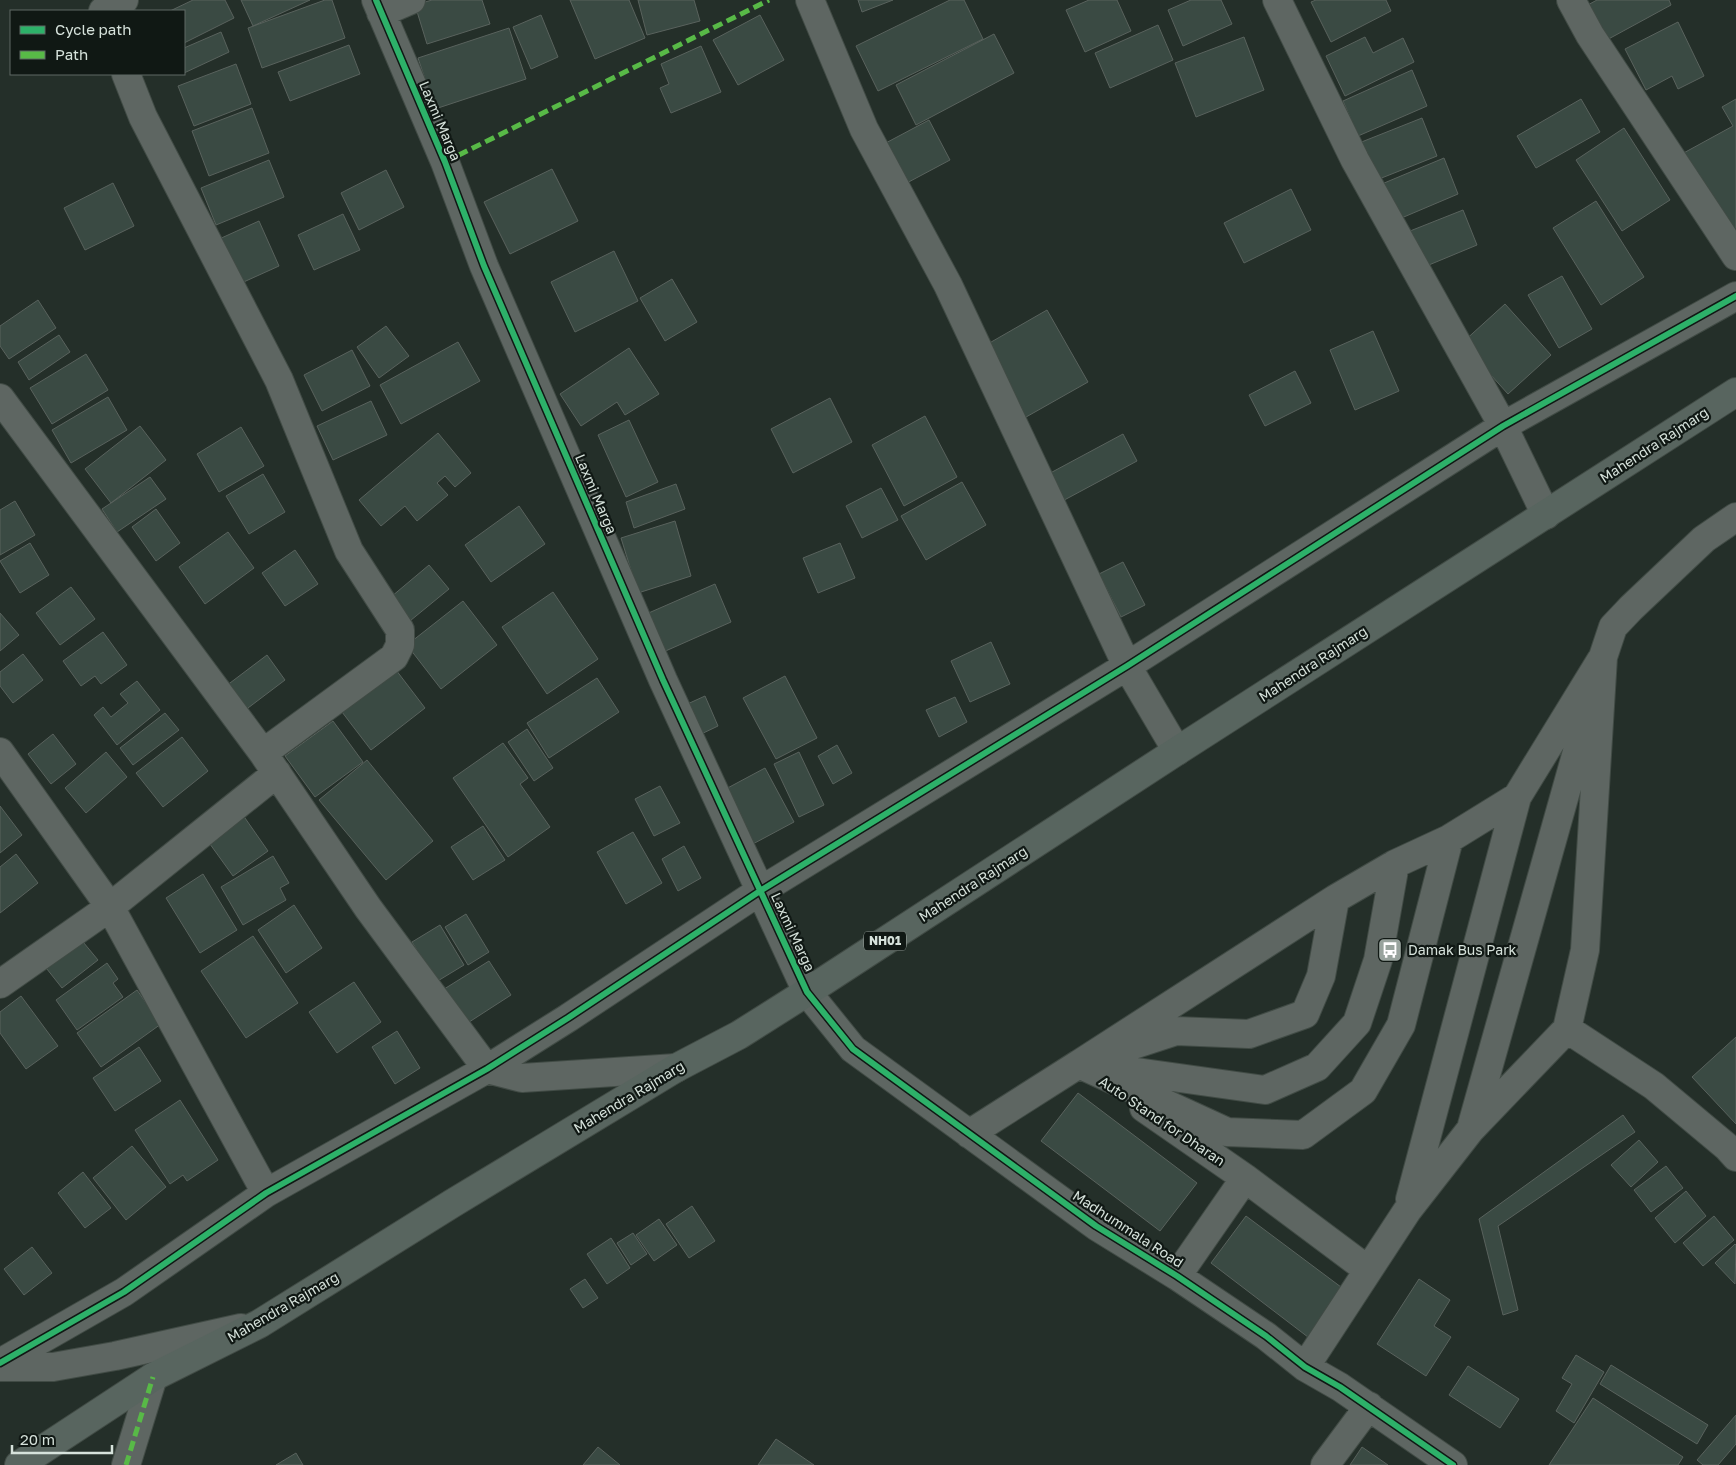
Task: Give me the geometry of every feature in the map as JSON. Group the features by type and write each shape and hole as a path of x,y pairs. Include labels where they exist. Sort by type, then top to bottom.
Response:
{"highway":[{"name":"Mahendra Rajmarg","path":"18,1465 153,1377 259,1324 453,1203 676,1068 739,1035 1736,392"}],"street":[{"path":"104,10 124,0"},
{"path":"379,6 411,0"},
{"path":"810,0 864,129 948,285 1127,666 1177,751"},
{"path":"1277,0 1355,160 1502,426 1546,515"},
{"path":"1571,0 1590,34 1736,256"},
{"name":"Laxmi Marga","path":"379,6 445,162 484,266 663,680 807,992"},
{"path":"0,984 110,907 270,763 394,657 400,645 400,630 349,551 279,380 143,117 126,75"},
{"path":"0,1365 124,1292 266,1193 487,1069 568,1018 760,891 1127,666 1502,426 1736,296"},
{"path":"0,398 270,763 368,908 487,1069 522,1078 676,1068"},
{"path":"1471,1129 1603,657 1614,627 1631,608 1704,539 1736,517"},
{"path":"1407,1211 1517,797 1603,657"},
{"path":"1304,1367 1407,1211 1471,1129 1568,1029 1585,950 1603,657"},
{"path":"0,752 110,907 266,1193"},
{"path":"968,1134 1335,899 1395,864 1449,839 1517,797"},
{"path":"1079,1064 1227,1132 1303,1135 1363,1091 1401,1025 1449,839"},
{"path":"1079,1064 1266,1090 1317,1067 1357,1023 1378,960 1395,864"},
{"path":"1079,1064 1176,1031 1249,1034 1305,1014 1321,976 1335,899"},
{"name":"Madhummala Road","path":"807,992 853,1050 1096,1226 1177,1276 1266,1336 1304,1367 1340,1387 1453,1465"},
{"path":"1568,1029 1654,1086 1727,1147 1736,1157"},
{"name":"Auto Stand for Dharan","path":"1079,1064 1245,1178 1368,1270"},
{"path":"1177,1276 1245,1178"},
{"path":"0,1365 53,1367 115,1356 259,1324"},
{"path":"126,1465 153,1377"},
{"path":"1325,1465 1368,1406"}],"building":[{"path":"193,0 225,0 234,18 185,42 185,10 172,10"},
{"path":"241,0 310,0 253,26"},
{"path":"325,0 332,0 345,38 262,68 248,28"},
{"path":"432,0 482,0 490,24 427,44 415,5"},
{"path":"570,0 629,0 645,38 595,59"},
{"path":"638,0 694,0 700,21 647,35"},
{"path":"858,0 893,0 862,12"},
{"path":"950,0 964,0 983,39 878,91 856,46"},
{"path":"1089,0 1117,0 1131,31 1085,52 1066,10"},
{"path":"1191,0 1221,0 1232,24 1183,46 1168,10"},
{"path":"1316,0 1386,0 1391,11 1331,42 1311,2"},
{"path":"1597,0 1669,0 1671,5 1603,42 1584,7"},
{"path":"541,15 558,57 531,69 513,27"},
{"path":"760,15 784,60 738,85 713,40"},
{"path":"1678,22 1704,76 1678,89 1672,76 1646,90 1625,49"},
{"path":"1158,25 1173,60 1110,88 1095,53"},
{"path":"509,28 526,79 435,109 418,58"},
{"path":"221,32 229,52 185,73 185,48"},
{"path":"994,34 1014,73 916,125 896,85"},
{"path":"1244,37 1264,90 1196,117 1175,63"},
{"path":"1365,37 1373,53 1403,38 1414,62 1345,96 1326,56"},
{"path":"349,45 360,74 290,101 278,72"},
{"path":"701,46 721,92 671,113 660,88 669,84 661,64"},
{"path":"236,64 251,104 194,126 178,86"},
{"path":"1412,70 1427,106 1358,136 1343,101"},
{"path":"1581,99 1600,132 1536,168 1517,136"},
{"path":"1736,99 1736,234 1680,155 1733,126 1722,107"},
{"path":"252,108 269,153 209,176 192,131"},
{"path":"1422,118 1437,156 1374,181 1359,143"},
{"path":"929,120 950,160 903,185 882,145"},
{"path":"1624,128 1670,200 1622,231 1576,160"},
{"path":"1444,158 1458,194 1392,222 1377,186"},
{"path":"269,160 284,197 216,225 201,188"},
{"path":"552,169 578,221 510,254 484,202"},
{"path":"386,170 404,207 359,230 341,193"},
{"path":"113,183 134,226 85,250 64,208"},
{"path":"1291,189 1311,230 1244,263 1224,223"},
{"path":"1596,201 1644,277 1601,305 1553,228"},
{"path":"1463,210 1477,245 1424,267 1410,231"},
{"path":"343,214 360,250 314,270 298,235"},
{"path":"259,221 279,266 237,285 217,240"},
{"path":"614,251 638,301 575,332 551,282"},
{"path":"1562,276 1592,329 1559,348 1528,295"},
{"path":"672,279 697,322 665,341 640,298"},
{"path":"38,300 56,328 9,359 0,346 0,326"},
{"path":"1505,304 1551,355 1508,394 1462,343"},
{"path":"1047,310 1088,382 1019,421 979,349"},
{"path":"386,326 409,356 379,378 357,347"},
{"path":"1373,331 1399,391 1355,410 1330,350"},
{"path":"59,335 70,352 29,380 18,362"},
{"path":"458,342 480,381 401,424 380,385"},
{"path":"629,348 659,394 625,415 617,402 581,426 560,394"},
{"path":"352,350 370,386 322,411 304,375"},
{"path":"86,354 108,390 52,424 30,388"},
{"path":"1295,371 1311,403 1265,426 1249,395"},
{"path":"108,397 127,430 71,463 52,430"},
{"path":"830,398 852,442 793,473 771,429"},
{"path":"371,401 387,435 333,460 317,426"},
{"path":"925,416 957,477 904,506 872,445"},
{"path":"629,420 658,482 626,497 598,435"},
{"path":"140,426 166,460 111,503 85,469"},
{"path":"241,427 264,466 219,492 197,454"},
{"path":"438,433 471,473 455,487 445,476 437,483 448,495 417,521 405,506 381,526 359,500"},
{"path":"1123,434 1137,461 1055,505 1041,478"},
{"path":"263,474 285,512 249,534 226,496"},
{"path":"150,477 166,499 117,532 102,509"},
{"path":"962,482 986,525 926,560 901,516"},
{"path":"676,484 685,509 634,528 626,502"},
{"path":"881,488 898,520 862,538 846,506"},
{"path":"15,501 35,535 0,555 0,510"},
{"path":"519,506 545,544 491,582 465,545"},
{"path":"156,509 180,543 156,561 132,527"},
{"path":"675,521 691,576 638,593 621,538"},
{"path":"228,532 254,568 205,604 179,567"},
{"path":"30,543 49,575 20,593 0,561"},
{"path":"840,543 855,578 818,593 803,558"},
{"path":"295,550 318,584 285,606 262,573"},
{"path":"1123,562 1145,605 1121,617 1099,574"},
{"path":"429,565 449,589 405,625 385,602"},
{"path":"715,584 731,622 661,653 644,615"},
{"path":"71,587 95,619 60,645 36,613"},
{"path":"553,592 598,659 547,694 502,627"},
{"path":"463,601 497,645 441,689 407,645"},
{"path":"0,613 19,635 0,651"},
{"path":"103,632 127,665 101,684 95,676 81,686 63,661"},
{"path":"991,642 1010,684 970,702 951,661"},
{"path":"23,654 43,680 13,703 0,686 0,672"},
{"path":"267,655 285,680 244,711 226,686"},
{"path":"396,670 425,708 371,750 342,712"},
{"path":"785,676 817,738 776,759 743,698"},
{"path":"597,678 619,712 549,758 527,723"},
{"path":"137,681 160,710 117,745 94,715 103,707 111,717 128,703 120,694"},
{"path":"705,696 718,726 697,736 683,706"},
{"path":"955,697 967,722 939,737 926,710"},
{"path":"165,713 179,730 133,765 120,748"},
{"path":"333,721 363,762 315,797 285,756"},
{"path":"527,729 553,768 534,781 508,742"},
{"path":"53,734 76,764 51,784 28,754"},
{"path":"182,737 208,771 163,807 136,773"},
{"path":"503,743 528,778 520,784 550,827 508,857 453,778"},
{"path":"837,745 852,773 833,784 818,756"},
{"path":"106,752 127,777 86,813 65,788"},
{"path":"799,752 824,805 799,817 774,764"},
{"path":"367,760 433,841 386,880 319,800"},
{"path":"765,768 794,822 751,845 722,791"},
{"path":"660,786 680,823 654,836 635,799"},
{"path":"0,806 22,835 0,853"},
{"path":"238,808 268,851 233,876 202,833"},
{"path":"483,826 505,860 473,880 451,847"},
{"path":"633,832 662,883 626,904 597,852"},
{"path":"684,846 701,878 678,891 662,859"},
{"path":"16,854 38,883 0,913 0,867"},
{"path":"273,856 289,883 280,888 286,900 243,925 221,887"},
{"path":"203,874 237,930 200,953 166,898"},
{"path":"294,905 322,948 286,973 258,930"},
{"path":"466,914 489,952 468,965 445,927"},
{"path":"440,925 464,965 436,982 412,942"},
{"path":"74,931 98,960 62,988 39,959"},
{"path":"253,936 298,1003 246,1038 201,971"},
{"path":"489,961 511,995 463,1026 441,991"},
{"path":"107,963 118,979 113,983 123,997 77,1030 56,1000"},
{"path":"354,982 381,1022 337,1053 309,1012"},
{"path":"137,990 161,1024 101,1067 77,1033"},
{"path":"21,996 58,1046 26,1069 0,1033 0,1012"},
{"path":"397,1031 420,1068 395,1084 372,1047"},
{"path":"1736,1037 1736,1124 1692,1077"},
{"path":"139,1047 161,1081 115,1111 93,1078"},
{"path":"1078,1093 1197,1183 1160,1231 1041,1141"},
{"path":"180,1100 218,1160 187,1181 183,1175 170,1184 135,1130"},
{"path":"1623,1115 1635,1132 1498,1226 1518,1310 1503,1315 1479,1219"},
{"path":"1639,1140 1658,1162 1631,1187 1611,1165"},
{"path":"132,1146 166,1187 126,1220 93,1178"},
{"path":"1666,1166 1683,1188 1651,1212 1634,1190"},
{"path":"83,1172 111,1208 85,1228 58,1193"},
{"path":"1686,1191 1706,1216 1675,1243 1655,1218"},
{"path":"692,1206 715,1241 689,1258 666,1224"},
{"path":"1246,1216 1357,1299 1321,1347 1211,1263"},
{"path":"1714,1216 1734,1240 1703,1266 1683,1243"},
{"path":"659,1219 677,1245 654,1261 636,1235"},
{"path":"633,1233 647,1254 631,1265 617,1243"},
{"path":"611,1238 630,1268 607,1284 587,1254"},
{"path":"1736,1245 1735,1284 1715,1263"},
{"path":"32,1247 52,1273 24,1295 4,1269"},
{"path":"585,1279 598,1298 583,1308 570,1289"},
{"path":"1419,1279 1450,1300 1434,1326 1451,1337 1426,1376 1377,1344"},
{"path":"1576,1355 1604,1372 1574,1423 1556,1411 1572,1384 1562,1378"},
{"path":"1611,1365 1708,1425 1697,1444 1600,1384"},
{"path":"1468,1366 1519,1399 1500,1428 1449,1395"},
{"path":"1593,1398 1683,1457 1678,1465 1549,1465"},
{"path":"1736,1415 1736,1444 1718,1465 1703,1465 1697,1460"},
{"path":"776,1439 814,1465 758,1465"},
{"path":"598,1447 620,1465 583,1465"},
{"path":"1362,1447 1388,1465 1350,1465"},
{"path":"296,1453 303,1465 276,1465"}],"marked path":[{"path":"445,162 769,0"},
{"path":"126,1465 153,1377"}],"cycle path":[{"path":"376,0 445,162 484,266 663,680 807,992 853,1049 1096,1226 1177,1276 1266,1336 1305,1367 1340,1387 1453,1465"},
{"path":"0,1363 124,1292 266,1193 487,1069 568,1018 760,891 1127,666 1503,426 1736,296"}],"place":[{"name":"Damak Bus Park","path":"1390,950"}]}
